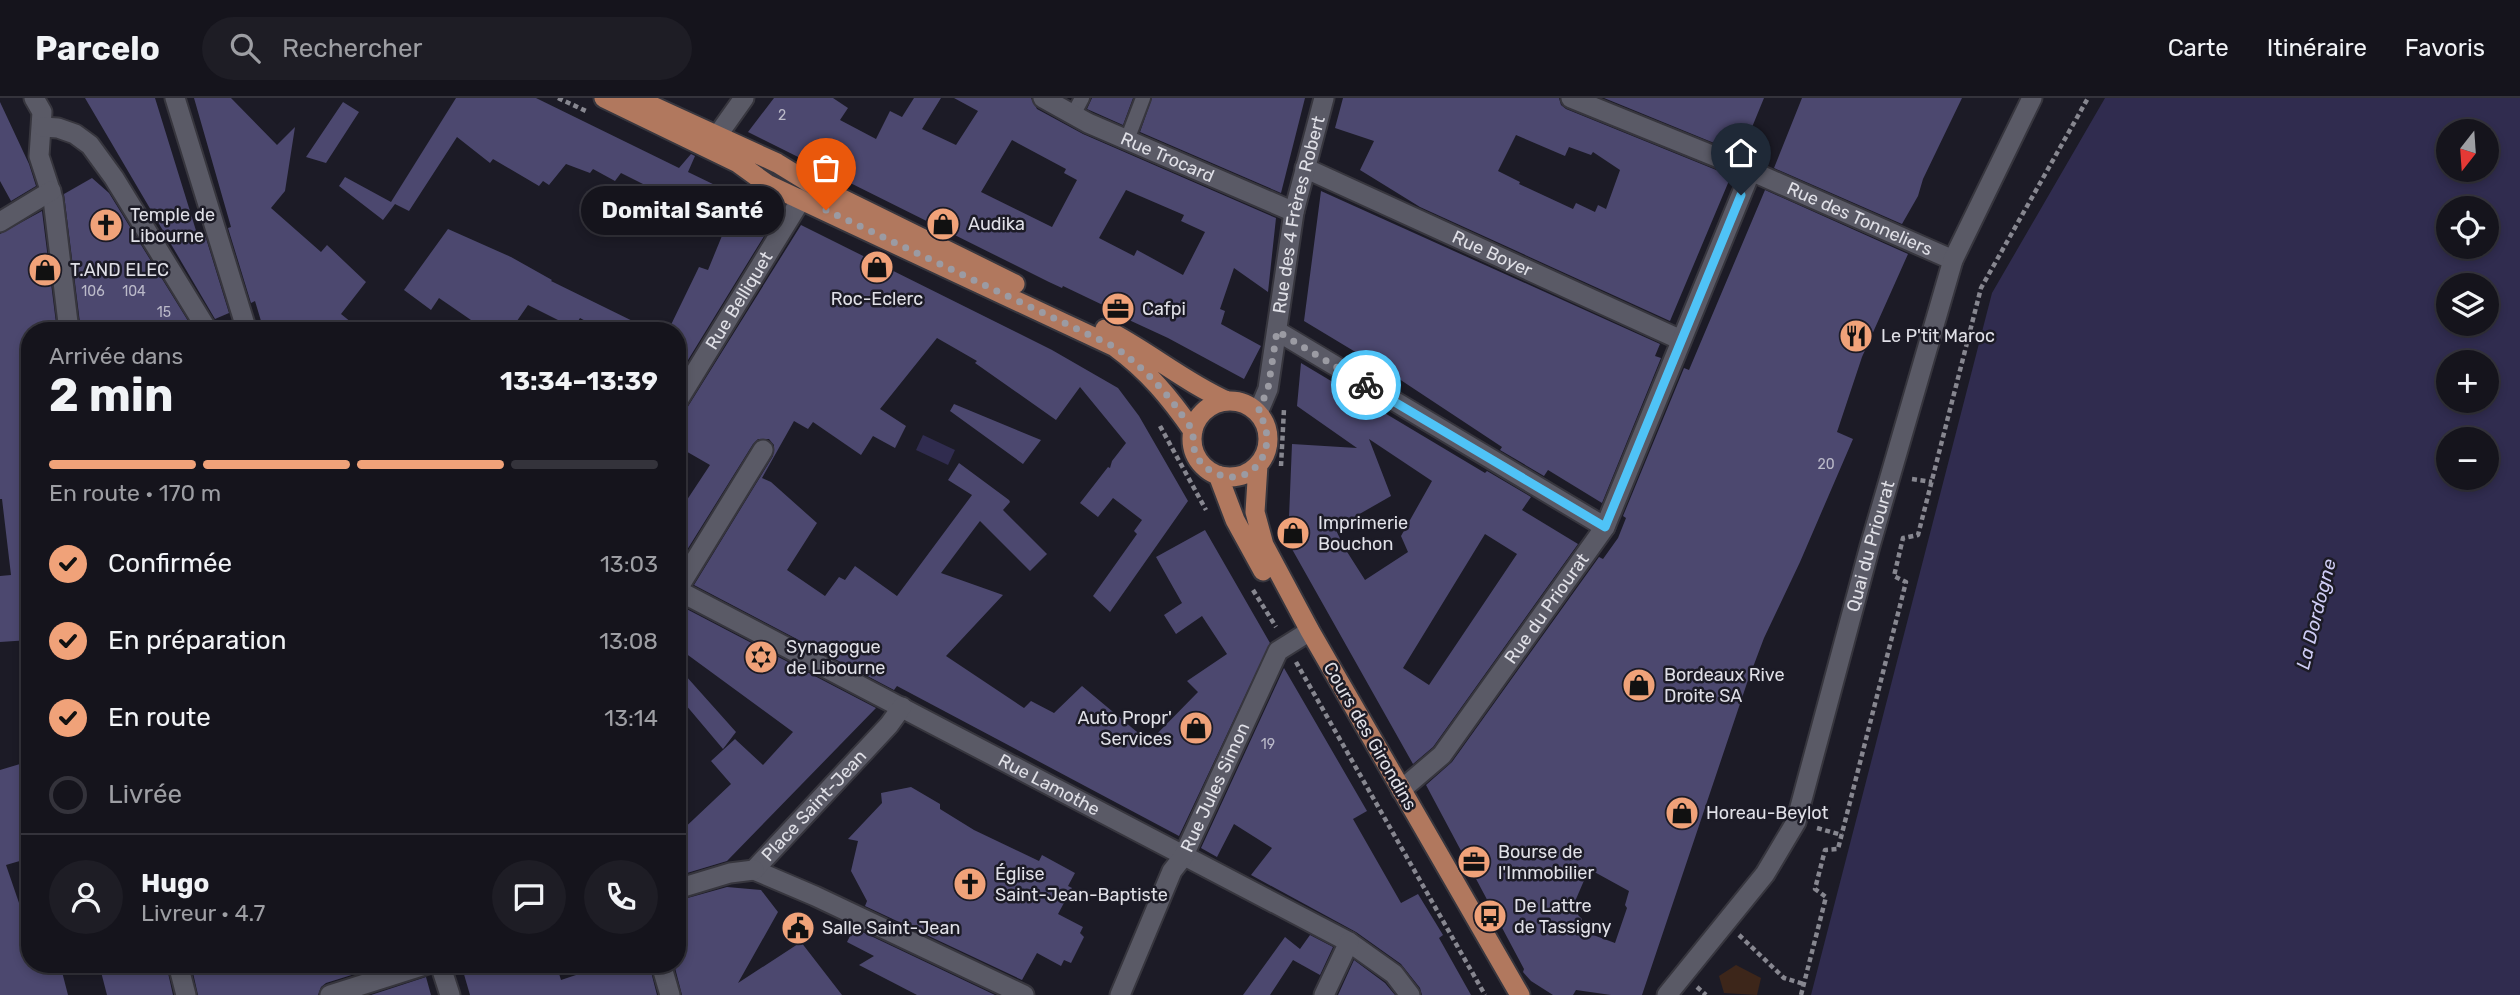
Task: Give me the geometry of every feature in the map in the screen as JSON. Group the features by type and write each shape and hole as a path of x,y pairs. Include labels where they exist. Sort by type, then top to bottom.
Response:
{"main road":[{"name":"Cours des Girondins","path":"604,98 738,163 767,184 802,198 1115,347 1145,371 1166,393 1193,431 1195,453 1209,470 1218,475 1235,520 1299,638 1504,995"},
{"path":"635,98 777,163 820,188 1133,343 1203,391 1227,401 1238,402 1258,412"},
{"path":"1193,431 1205,411 1215,404 1227,401"},
{"name":"Cours des Girondins","path":"1258,412 1267,429 1268,439 1267,448 1258,465 1255,512 1264,545 1299,638 1401,790 1520,995"},
{"path":"1218,475 1240,475 1258,465"}],"street":[{"path":"34,98 42,112 39,156 51,191 68,322"},
{"path":"175,98 242,322"},
{"path":"717,136 744,98"},
{"name":"Rue Trocard","path":"1043,98 1078,106 1127,140 1294,212"},
{"name":"Rue des 4 Frères Robert","path":"1258,412 1268,389 1294,212 1324,98"},
{"name":"Rue des Tonneliers","path":"1571,98 1751,171 1953,260"},
{"name":"Quai du Priourat","path":"1667,995 1765,874 1796,822 1870,546 1953,260 2032,98"},
{"path":"43,127 66,131 90,145 114,178 202,322"},
{"name":"Rue Boyer","path":"1305,168 1681,340"},
{"name":"Rue du Priourat","path":"1401,790 1442,755 1605,527 1751,171"},
{"path":"0,222 51,191"},
{"name":"Rue Belliquet","path":"686,387 802,198"},
{"path":"1277,331 1605,527"},
{"path":"686,575 763,450"},
{"name":"Rue Lamothe","path":"686,595 1349,942 1394,974 1410,995"},
{"name":"Rue Jules Simon","path":"1120,995 1171,871 1183,857 1278,651 1299,638"},
{"name":"Place Saint-Jean","path":"902,707 889,725 754,870 816,896 1024,995"},
{"path":"686,887 730,873 754,870"},
{"path":"1324,995 1349,942"},
{"path":"180,973 186,995"},
{"path":"330,995 400,973"},
{"path":"443,973 450,995"},
{"path":"664,973 670,995"}],"lane":[{"path":"1127,140 1143,98"}],"path":[{"path":"558,98 592,114"},
{"path":"1801,995 1826,897 1815,889 1825,850 1838,849 1906,582 1894,576 1903,538 1918,535 1981,288 2088,98"},
{"path":"1268,389 1284,402 1280,472"},
{"path":"1156,418 1217,529 1235,520"},
{"path":"1251,587 1299,638 1485,995"},
{"path":"1726,922 1784,978 1804,984"}],"shaded area":[{"path":"1736,965 1761,978 1757,995 1724,993 1719,976"}],"water":[{"name":"La Dordogne","path":"2105,98 2520,98 2520,995 1811,995 1992,293"},
{"path":"923,435 955,450 948,465 916,450"}],"building":[{"path":"85,98 155,98 198,237 205,235 229,313 215,319"},
{"path":"194,98 231,98 277,145 295,127 285,191 271,208 321,252 327,245 366,282 341,314 351,322 261,322 255,301 251,303 228,228 231,227"},
{"path":"456,98 536,98 679,168 691,154 695,156 688,172 777,215 686,363 686,322 672,322 699,267 708,270 726,226 675,206 664,232 636,219 659,192 621,173 615,181 593,169 590,173 566,164 549,185 543,181 539,186 493,159 490,163 457,137 409,211 395,204 383,220 339,186 345,177 391,202"},
{"path":"774,98 833,98 848,108 840,120 876,139 890,111 902,117 914,98 941,98 922,129 956,145 978,111 954,98 1031,98 1037,109 1083,134 1276,218 1268,292 1234,268 1220,309 1225,311 1221,324 1261,346 1244,379 1129,320 1130,318 1049,282 748,132","holes":["1012,140 1066,169 1064,173 1077,180 1052,227 981,192","1126,190 1184,215 1181,221 1205,232 1183,275 1137,250 1134,256 1099,238"]},
{"path":"1092,98 1133,98 1123,125 1087,109"},
{"path":"1152,98 1305,98 1281,193 1140,132"},
{"path":"1343,98 1559,98 1566,109 1731,176 1670,321 1420,207 1360,170 1374,141 1335,128","holes":["1516,135 1565,156 1569,147 1591,155 1593,152 1620,170 1606,209 1598,205 1595,212 1576,203 1573,209 1519,184 1520,182 1498,171"]},
{"path":"1604,98 1764,98 1741,154"},
{"path":"1802,98 1962,98 1923,179 1918,196 1902,224 1774,168"},
{"path":"0,102 29,164 36,186 11,201 0,181"},
{"path":"343,102 359,112 326,163 306,157"},
{"path":"92,178 109,193 189,322 80,322 64,194"},
{"path":"1765,190 1908,254 1862,357 1837,432 1853,439 1764,638 1642,995 1611,995 1576,990 1573,995 1553,995 1531,981 1523,972 1524,969 1426,785 1452,762 1599,557 1603,559 1618,538 1626,518 1623,516 1684,368 1689,370","holes":["1589,869 1629,891 1625,905 1627,908 1615,943 1577,929 1582,919 1578,915 1580,909 1573,906"]},
{"path":"1321,191 1660,344 1655,356 1661,358 1602,503 1548,470 1544,476 1500,450 1502,447 1387,371 1304,321"},
{"path":"42,211 56,322 21,322 21,641 0,642 0,576 11,575 0,499 0,234"},
{"path":"801,225 1052,350 1118,388 1139,416 1188,501 1110,612 1093,596 1137,534 1134,531 1142,520 1113,498 1098,517 1080,503 1108,467 1110,468 1126,443 1080,387 1056,420 975,363 977,361 937,338 880,409 906,426 895,448 873,436 861,455 813,422 808,429 794,421 762,478 771,482 817,523 787,570 825,596 839,577 845,580 855,566 897,596 972,495 948,480 959,463 1009,500 1003,510 1047,554 1030,571 980,521 941,573 1003,595 946,656 1024,708 1031,701 1054,713 1082,686 1149,742 1198,692 1187,681 1227,654 1202,616 1176,634 1164,615 1182,603 1156,557 1205,530 1270,643 1179,836 897,686 894,690 694,585 773,456 774,445 769,439 758,439 753,444 686,552 686,501 710,465 686,451 687,408"},
{"path":"448,229 511,257 551,281 635,322 587,322 580,318 578,322 562,322 528,305 516,322 474,322 439,298 431,310 404,290"},
{"path":"1301,363 1485,473 1487,471 1531,497 1522,510 1578,544 1433,747 1413,764 1288,542 1292,444 1357,448 1297,406","holes":["1369,439 1432,481 1401,536 1408,552 1365,580 1335,528 1391,496","1485,534 1517,554 1429,685 1403,668"]},
{"path":"954,404 1041,440 1023,464 950,411"},
{"path":"686,609 876,708 727,861 686,873 686,826 731,784 711,761 735,739 763,765 793,732 686,654"},
{"path":"1284,668 1367,811 1353,819 1401,903 1418,894 1443,935 1439,938 1471,995 1422,995 1420,988 1401,964 1356,932 1251,875 1272,848 1234,824 1217,857 1201,848"},
{"path":"686,676 736,732 723,749 686,705"},
{"path":"21,764 21,861 6,865 21,909 21,973 62,973 68,995 0,995 0,770"},
{"name":"Église Saint-Jean-Baptiste","path":"911,787 940,804 940,809 974,830 1039,861 1042,855 1075,873 1068,886 1072,888 1058,914 1083,927 1080,933 1084,937 1071,963 1064,960 1061,966 1037,953 1022,980 865,906 867,901 851,871 858,841 848,839 882,803 881,793"},
{"path":"727,887 761,890 778,912 738,983 801,942 842,995 682,995 676,973 686,973 686,898"},
{"path":"854,928 995,995 917,995 859,965 874,956 847,942"},
{"path":"1310,935 1333,947 1320,975 1293,960 1270,995 1243,995 1285,937 1300,949"},
{"path":"1354,960 1385,983 1395,995 1338,995"},
{"path":"101,973 168,973 173,995 107,995"},
{"path":"193,973 358,973 326,983 318,995 198,995"},
{"path":"464,973 559,973 561,980 582,973 651,973 657,995 470,995"},
{"path":"426,977 431,995 371,995"}],"way so far":[{"path":"826,210 1115,347 1132,359 1166,393 1193,431 1195,453 1209,470 1218,475 1240,475 1250,471 1264,457 1267,429 1258,412 1268,389 1277,331 1366,385"}],"place":[{"name":"Domital Santé","path":"826,210"},
{"name":"Audika","path":"943,224"},
{"name":"Temple de Libourne","path":"106,225"},
{"name":"Roc-Eclerc","path":"877,267"},
{"name":"T.AND ELEC","path":"45,270"},
{"name":"Cafpi","path":"1118,309"},
{"name":"Le P'tit Maroc","path":"1856,336"},
{"name":"Imprimerie Bouchon","path":"1293,533"},
{"name":"Synagogue de Libourne","path":"761,657"},
{"name":"Bordeaux Rive Droite SA","path":"1639,685"},
{"name":"Auto Propr' Services","path":"1196,728"},
{"name":"Horeau-Beylot","path":"1682,813"},
{"name":"Bourse de l'Immobilier","path":"1474,862"},
{"name":"Église Saint-Jean-Baptiste","path":"970,884"},
{"name":"De Lattre de Tassigny","path":"1490,916"},
{"name":"Salle Saint-Jean","path":"798,928"}],"route":[{"path":"1366,385 1605,527 1741,195"}]}
